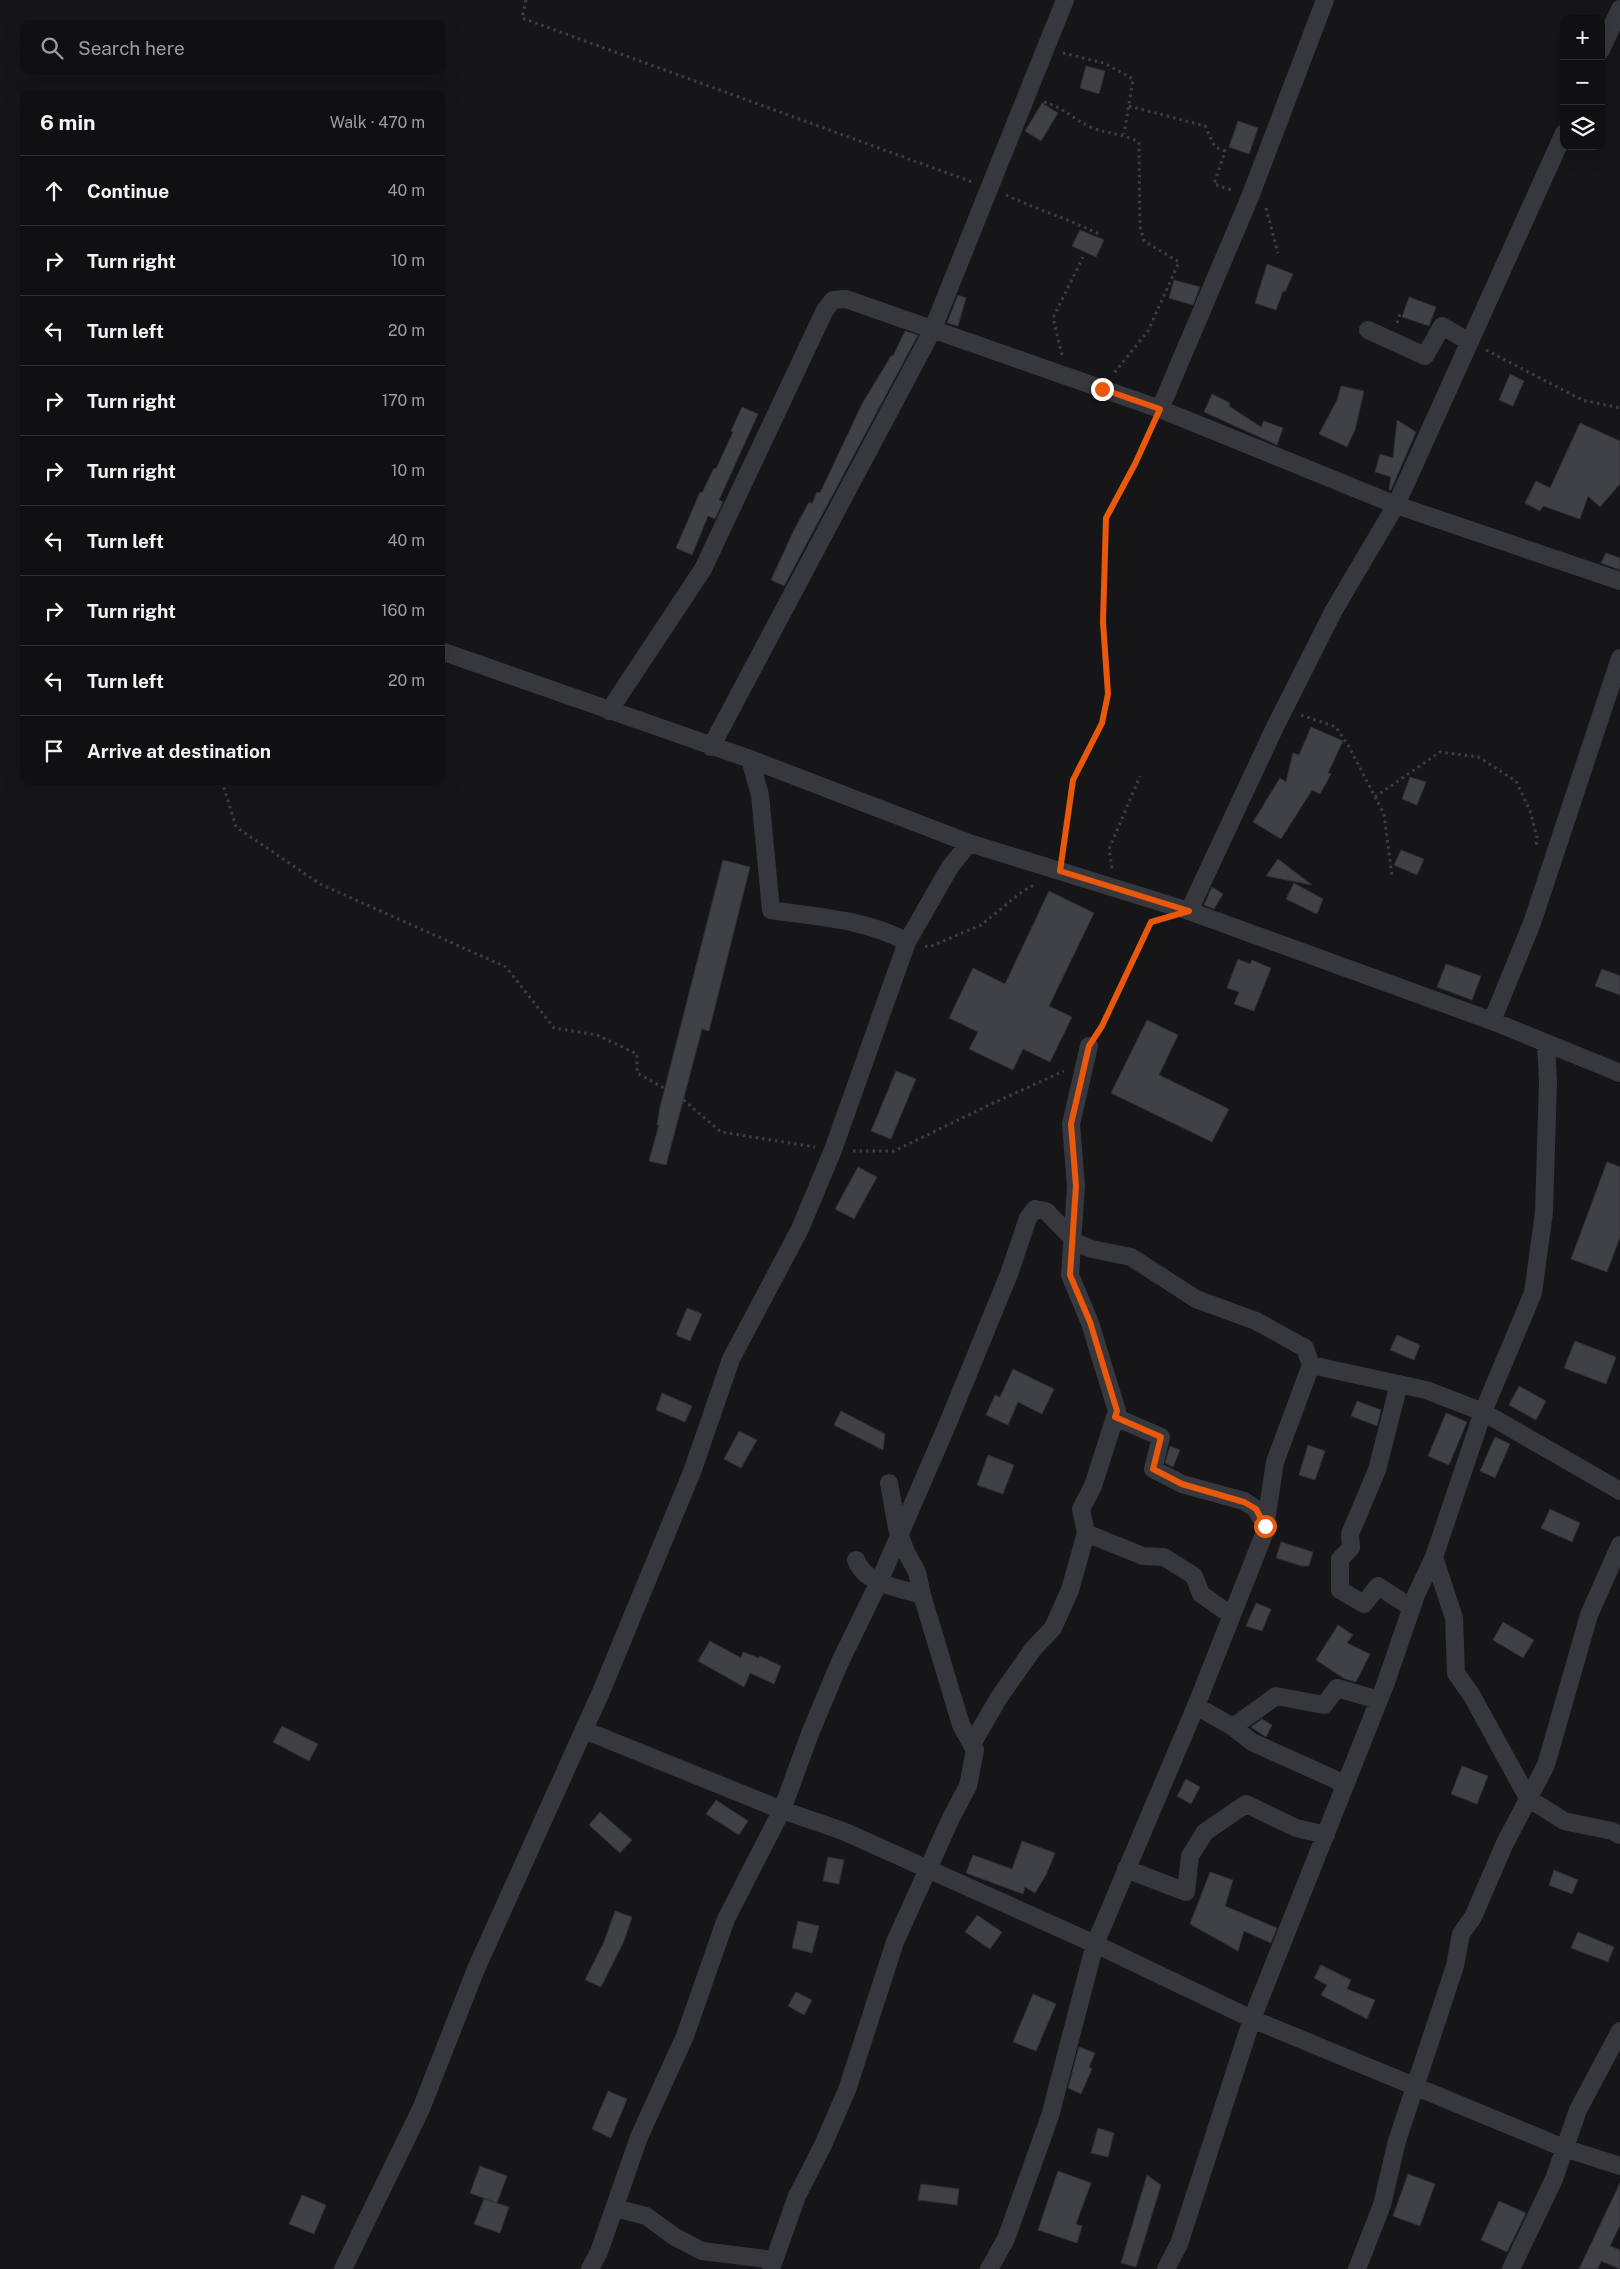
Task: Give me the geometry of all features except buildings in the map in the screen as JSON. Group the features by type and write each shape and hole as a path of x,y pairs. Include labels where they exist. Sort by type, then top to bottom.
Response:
{"street":[{"path":"711,747 932,330 1065,0"},
{"path":"1160,409 1250,197 1325,0"},
{"path":"1605,41 1620,9"},
{"path":"1189,911 1284,709 1334,610 1396,505 1560,142"},
{"path":"609,711 703,569 825,310 833,300 846,299 1160,409 1396,505 1620,581"},
{"path":"1368,330 1425,356 1442,326 1470,342"},
{"path":"445,652 750,760 969,843 1189,911 1492,1021 1620,1072"},
{"path":"1492,1021 1532,923 1620,658"},
{"path":"750,760 760,795 771,910 847,922 890,933 906,942"},
{"path":"343,2269 420,2110 476,1969 584,1730 692,1472 731,1359 800,1229 833,1150 906,942 950,867 969,843"},
{"path":"1166,2269 1179,2244 1252,2019 1379,1700 1412,1608 1434,1557 1483,1412 1533,1293 1544,1212 1548,1082 1546,1044"},
{"path":"972,1744 998,1699 1033,1648 1053,1628 1070,1590 1086,1533 1081,1509 1092,1486 1117,1411 1090,1322 1070,1275 1074,1239 1076,1186 1071,1124 1089,1046"},
{"path":"590,2269 599,2252 639,2136 685,2036 726,1918 782,1810 814,1722 840,1662 879,1582 1006,1283 1028,1218 1035,1209 1046,1211 1074,1239 1092,1249 1131,1257 1196,1299 1256,1321 1306,1348 1311,1365 1275,1462 1264,1534 1196,1706 1095,1944 1050,2116 1006,2239 989,2269"},
{"path":"1311,1365 1426,1390 1483,1412 1620,1492"},
{"path":"1399,1384 1377,1470 1350,1534 1351,1548 1340,1559 1340,1590 1364,1604 1378,1586 1412,1608"},
{"path":"1115,1417 1161,1437 1153,1469 1182,1484 1244,1502 1256,1509 1265,1526"},
{"path":"615,2208 646,2216 675,2237 702,2250 772,2264 797,2196 823,2145 847,2090 895,1942 951,1818 968,1786 975,1750 960,1725 922,1595 918,1572 906,1552 899,1534 889,1483"},
{"path":"1086,1533 1143,1556 1164,1557 1194,1576 1201,1594 1231,1615"},
{"path":"1357,2269 1382,2205 1397,2140 1416,2088 1455,1966 1461,1934 1473,1917 1505,1843 1546,1765 1589,1615 1620,1545"},
{"path":"1434,1557 1454,1618 1456,1673 1472,1696 1528,1798 1564,1821 1612,1831 1620,1835"},
{"path":"856,1560 860,1569 879,1582 922,1595"},
{"path":"1234,1727 1276,1696 1324,1705 1336,1688 1379,1700"},
{"path":"1196,1706 1234,1727 1252,1742 1345,1784"},
{"path":"584,1730 782,1810 843,1831 1095,1944 1252,2019 1564,2148 1620,2166"},
{"path":"1126,1869 1186,1892 1190,1856 1205,1832 1246,1804 1296,1828 1326,1835"},
{"path":"1511,2269 1554,2179 1578,2110 1620,2031"}],"path":[{"path":"526,0 522,18 989,188 1028,206 1068,218 1101,235"},
{"path":"1045,48 1104,64 1133,79 1124,134"},
{"path":"1026,97 1060,107 1093,128 1124,134 1139,142 1140,227 1144,241 1179,262 1148,331 1102,389"},
{"path":"1129,106 1204,126 1215,148 1225,151 1214,184 1264,202 1278,254"},
{"path":"1067,377 1053,318 1083,256"},
{"path":"1470,342 1582,400 1620,408"},
{"path":"906,942 929,947 981,925 1023,891 1060,871 1073,780 1102,723 1108,694 1103,622 1106,518 1135,464 1160,409"},
{"path":"1284,709 1336,727 1348,745 1384,814 1392,876"},
{"path":"1375,797 1440,752 1478,757 1516,780 1530,812 1537,837 1535,856"},
{"path":"1114,888 1109,849 1140,776"},
{"path":"223,785 236,827 320,884 506,967 554,1028 597,1035 637,1054 638,1073 680,1097 721,1132 833,1150 894,1151 1068,1070"},
{"path":"1089,1046 1102,1026 1151,922 1160,919"}],"route":[{"path":"1102,389 1160,409 1135,464 1106,518 1103,622 1108,694 1102,723 1073,780 1060,871 1189,911 1151,922 1102,1026 1089,1046 1071,1124 1076,1186 1070,1275 1090,1322 1117,1411 1115,1417 1161,1437 1153,1469 1182,1484 1244,1502 1256,1509 1265,1526"}]}
